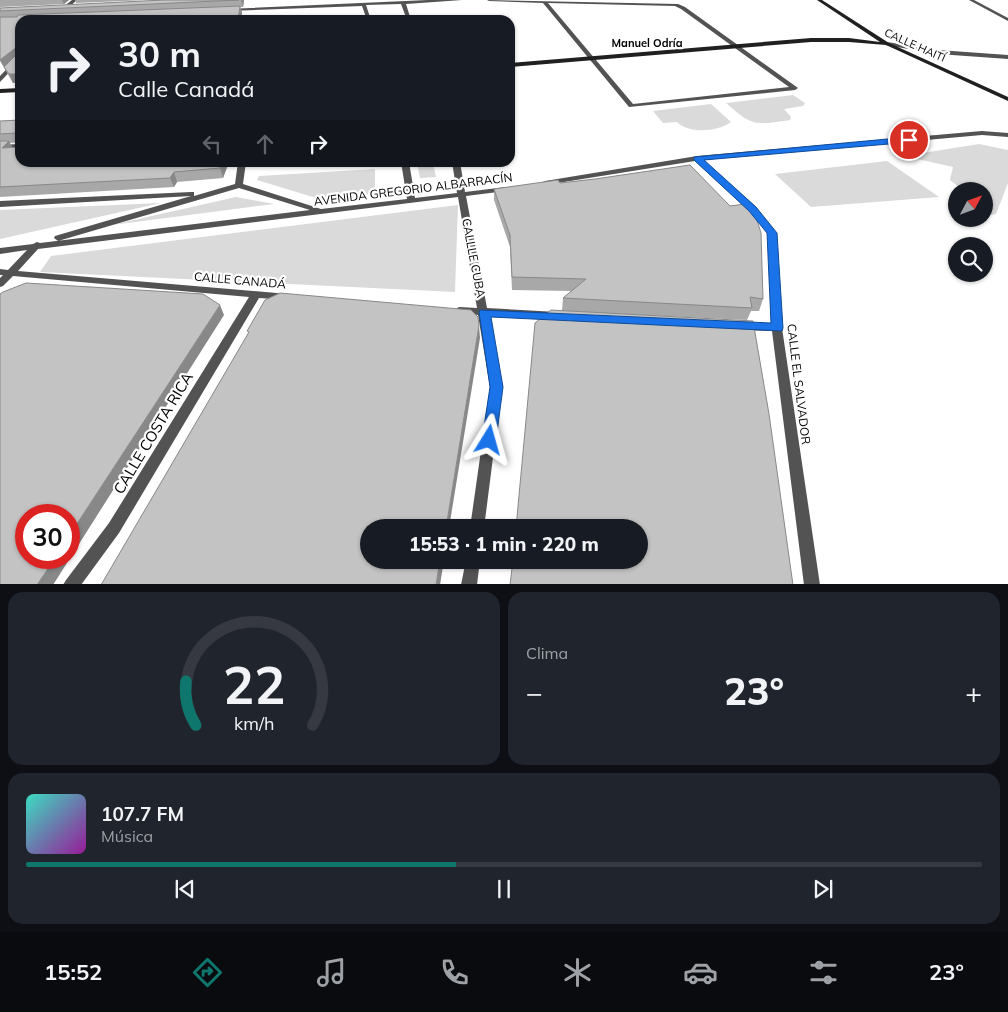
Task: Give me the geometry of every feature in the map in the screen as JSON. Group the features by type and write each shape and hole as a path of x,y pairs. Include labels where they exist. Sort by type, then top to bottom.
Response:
{"street":[{"path":"64,8 75,0"},
{"path":"218,11 255,12 460,0"},
{"path":"489,0 676,5 683,8 795,88 632,106 590,59 545,2"},
{"name":"CALLE HAITÍ","path":"819,0 887,44 1008,99"},
{"path":"971,0 1008,20"},
{"path":"403,3 407,15"},
{"path":"364,5 367,15"},
{"path":"515,65 811,40 849,40 1008,51"},
{"path":"887,44 938,52 1008,57"},
{"path":"0,80 15,63"},
{"path":"0,91 15,90"},
{"path":"539,184 697,158 982,133 1008,135"},
{"path":"0,147 15,146"},
{"name":"CALLE EL SALVADOR","path":"697,158 752,209 772,233 777,328 812,584"},
{"path":"239,185 241,167"},
{"path":"406,167 411,201"},
{"name":"CALLLE CUBA","path":"457,167 496,387 478,519"},
{"path":"0,284 5,273 34,246 126,217 239,185 322,211"},
{"name":"AVENIDA GREGORIO ALBARRACÍN","path":"0,251 322,211 462,196 520,187"},
{"path":"0,204 216,193"},
{"name":"CALLE CANADÁ","path":"5,273 296,297"},
{"name":"CALLE COSTA RICA","path":"71,584 114,528 256,294"},
{"path":"445,309 572,317"},
{"path":"729,325 777,328"},
{"path":"469,584 472,569"}],"shaded area":[{"path":"793,95 805,103 803,106 784,109 791,117 790,120 769,123 749,120 726,103"},
{"path":"711,104 731,122 711,130 696,130 682,126 677,122 663,123 653,111"},
{"path":"979,144 1008,150 1008,183 996,214 993,215 993,182 953,182 950,180 953,167 904,156"},
{"path":"887,161 939,197 811,207 775,174"},
{"path":"418,167 434,167 436,177 420,178"},
{"path":"375,169 375,193 326,201 257,180 259,176"},
{"path":"236,197 274,204 112,225"},
{"path":"161,203 0,239 0,210"},
{"path":"458,205 455,292 40,272 51,256"}],"building":[{"path":"164,0 239,0 0,11 0,8"},
{"path":"240,6 239,15 18,15"},
{"path":"0,17 15,17 15,48 0,60"},
{"path":"15,56 15,74 9,74 4,67"},
{"path":"15,120 15,133 0,134 0,121"},
{"path":"0,141 9,141 2,148 15,147 15,167 220,167 174,172 170,178 0,187"},
{"path":"690,165 730,206 745,204 755,214 761,233 763,299 750,297 752,308 563,298 586,279 512,277 510,235 494,189 558,180 560,183 595,179"},
{"path":"26,283 203,294 220,305 80,519 80,504 15,504 15,569 48,569 38,584 0,584 0,294"},
{"path":"280,293 471,310 478,317 479,325 447,519 360,519 360,569 439,569 436,584 102,584 249,332 247,331 265,300"},
{"path":"551,310 753,321 769,414 793,584 510,584 512,569 648,569 648,519 517,519 535,323"}],"district":[{"name":"Manuel Odría","path":"647,43"}],"route":[{"path":"489,440 496,387 484,312 777,328 772,233 752,209 697,158 909,140"}]}
